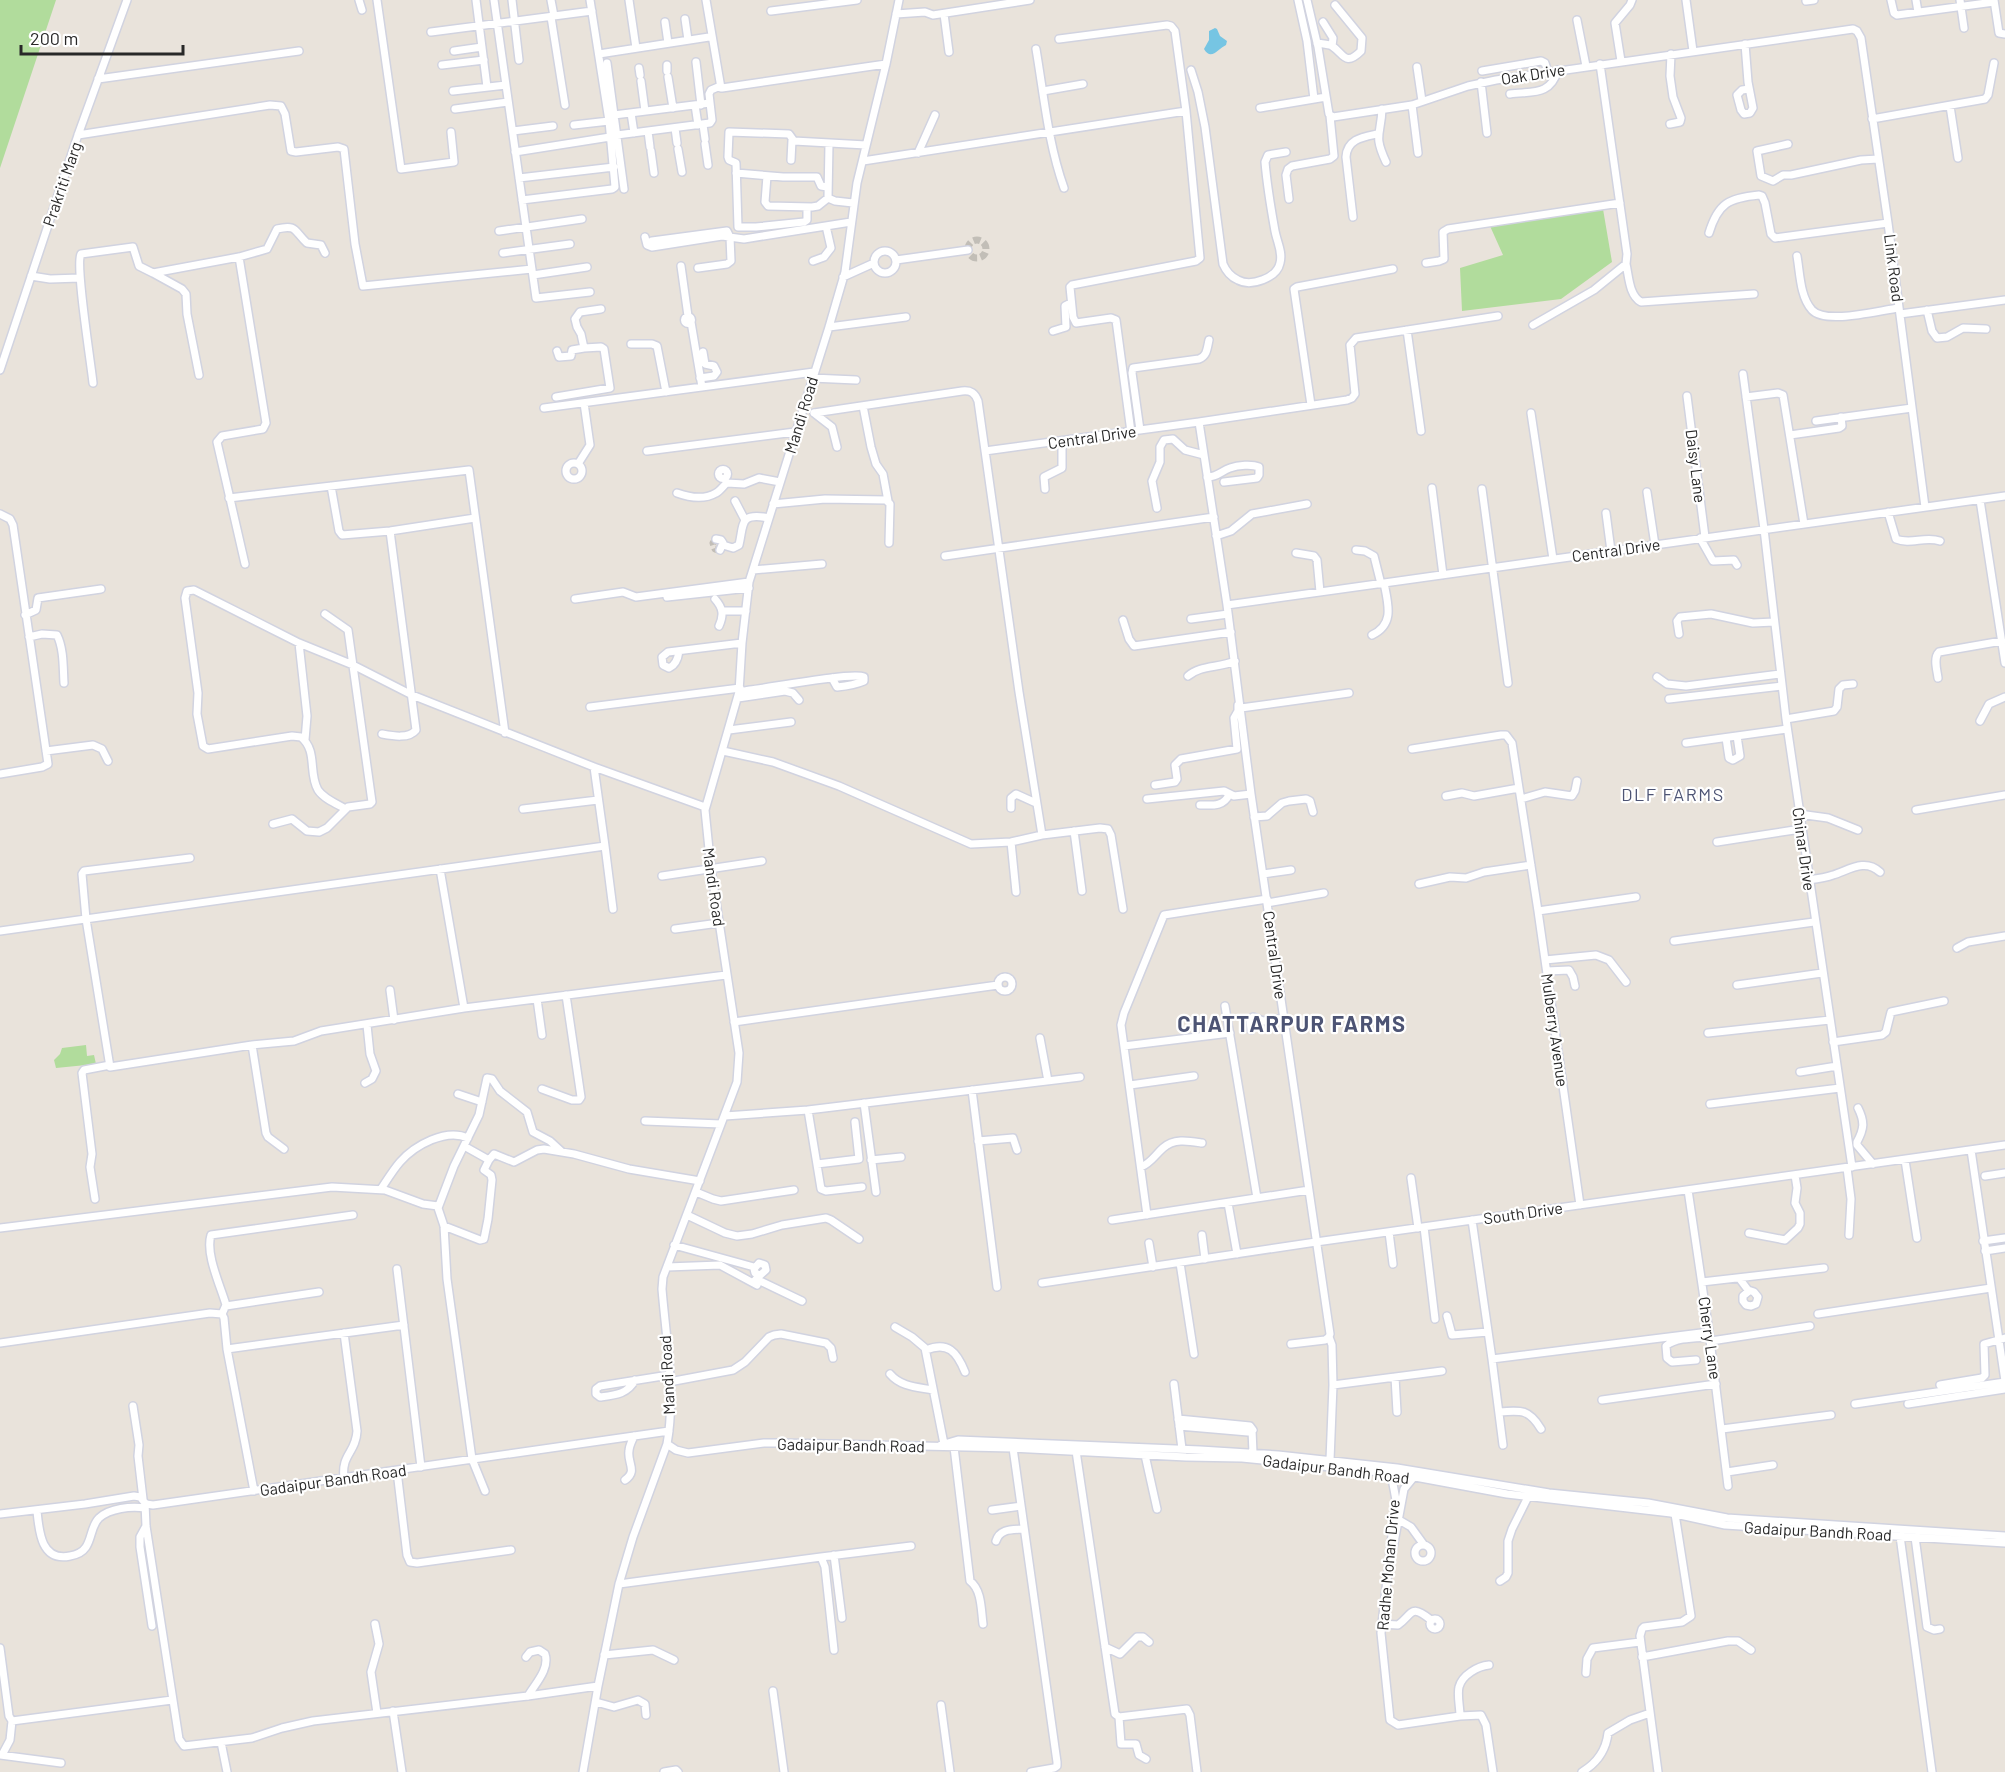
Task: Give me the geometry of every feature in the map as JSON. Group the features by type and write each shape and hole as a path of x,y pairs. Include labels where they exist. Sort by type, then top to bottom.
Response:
{"street":[{"name":"Prakriti Marg","path":"0,370 78,135 127,0"},
{"path":"359,0 362,10"},
{"path":"377,0 401,169 454,162 451,132"},
{"path":"476,0 487,87"},
{"path":"494,0 537,299 590,292"},
{"path":"512,0 519,60"},
{"path":"551,0 565,105"},
{"path":"590,0 624,189"},
{"path":"629,0 636,48"},
{"path":"706,0 719,87"},
{"path":"771,11 857,0"},
{"name":"Mandi Road","path":"583,1772 619,1584 633,1537 667,1444 669,1379 662,1289 674,1245 725,1116 739,1072 739,1053 711,869 705,807 739,693 749,585 843,277 853,203 899,0"},
{"path":"896,14 926,12 933,15 944,14 1030,0"},
{"path":"1298,0 1307,41 1314,99"},
{"path":"1289,198 1286,175 1288,169 1292,166 1333,158 1334,152 1330,116 1307,0"},
{"path":"1621,61 1616,23 1632,0"},
{"path":"1686,0 1692,51"},
{"path":"1806,1 1814,0"},
{"path":"1891,0 1895,14 1918,12 1960,3 1994,1 1999,33 2005,34"},
{"path":"1916,0 1918,12"},
{"path":"1960,3 1964,28"},
{"path":"1317,43 1332,46 1342,56 1351,58 1361,51 1363,43 1360,34 1335,5"},
{"path":"432,32 592,10"},
{"path":"944,14 948,52"},
{"path":"685,19 688,40"},
{"path":"1577,20 1586,66"},
{"path":"665,22 668,43"},
{"path":"706,22 719,87"},
{"path":"1323,22 1333,38 1332,46"},
{"path":"1059,39 1171,26 1175,31 1186,111 1200,258 1196,261 1071,285 1073,319 1076,323 1111,318 1116,320 1131,432"},
{"name":"Oak Drive","path":"1330,116 1412,105 1481,82 1853,29 1857,31"},
{"name":"Link Road","path":"1857,31 1861,38 1888,223 1925,507"},
{"path":"598,54 709,37"},
{"path":"1745,44 1749,89"},
{"path":"454,51 482,47"},
{"path":"1036,49 1049,133 1056,166 1064,188"},
{"path":"98,79 299,51"},
{"path":"1670,124 1681,120 1681,114 1673,97 1670,76 1671,54"},
{"path":"442,65 484,60"},
{"path":"1482,71 1541,61 1545,63 1548,72"},
{"path":"696,62 700,125 708,165"},
{"path":"607,63 611,118"},
{"path":"1872,119 1985,99 1988,95 1994,63"},
{"path":"515,152 700,125 712,122 709,92 719,87 886,64"},
{"path":"1600,64 1627,254 1626,264 1636,300 1641,302 1754,294"},
{"path":"1417,67 1422,101"},
{"path":"1191,70 1205,127 1223,264 1237,280 1245,282 1262,279 1271,276 1279,267 1281,255 1275,231 1265,162 1268,155 1286,152"},
{"path":"1510,94 1548,88 1553,83 1558,70"},
{"path":"668,71 673,108"},
{"path":"640,75 645,111"},
{"path":"1481,82 1487,133"},
{"path":"1043,91 1083,84"},
{"path":"453,92 506,85"},
{"path":"1260,108 1326,97"},
{"path":"455,109 508,102"},
{"path":"574,125 631,113 710,104"},
{"path":"78,135 270,105 281,106 285,114 292,152 339,147 344,149 355,244 363,286 588,267"},
{"path":"1412,105 1418,153"},
{"path":"1950,106 1958,158"},
{"path":"1382,109 1377,134 1379,147 1386,162"},
{"path":"863,161 1186,111"},
{"path":"631,113 633,133"},
{"path":"918,153 935,115"},
{"path":"513,131 553,126"},
{"path":"675,128 682,172"},
{"path":"648,131 654,173"},
{"path":"791,160 792,136 789,134 729,132 728,157 729,160 735,162 738,226 756,227 804,222 807,220 807,207"},
{"path":"1353,217 1347,149 1358,138 1377,134"},
{"path":"522,200 614,188 614,136"},
{"path":"792,140 866,145"},
{"path":"828,198 829,144"},
{"path":"1788,144 1757,151 1761,176 1773,181 1783,175 1861,160 1878,159"},
{"path":"519,178 614,167"},
{"path":"736,173 817,177 821,186 828,188"},
{"path":"767,176 765,202 767,205 818,206 828,198"},
{"path":"1709,232 1715,214 1722,205 1759,195 1766,202 1771,234 1775,238 1888,223"},
{"path":"828,198 853,203"},
{"path":"1426,263 1444,259 1443,235 1445,230 1620,203"},
{"path":"500,231 582,219"},
{"path":"645,237 650,247 722,236 744,238 851,222"},
{"path":"813,261 824,257 831,248 826,226"},
{"path":"153,273 239,257 267,249 277,229 289,227 295,229 307,243 319,243 325,253"},
{"path":"652,241 727,231 730,237 731,261 727,264 698,268"},
{"path":"503,254 570,244"},
{"path":"93,382 79,259 81,254 133,248 139,266 182,289 186,294 186,312 199,375"},
{"path":"896,260 968,250"},
{"path":"843,277 874,263 877,254 883,251 890,252 896,260"},
{"path":"1797,256 1807,301 1813,311 1823,316 1927,310 2005,300"},
{"path":"239,257 266,423 263,429 222,436 218,440 245,564"},
{"path":"874,263 880,272 887,273 893,270 896,260"},
{"path":"1533,325 1593,290 1626,264"},
{"path":"681,266 702,387"},
{"path":"1311,405 1294,289 1393,269"},
{"path":"31,276 50,279 80,278"},
{"path":"1053,331 1066,327 1065,306 1071,303"},
{"path":"584,348 575,316 581,312 601,309"},
{"path":"1927,310 1932,331 1937,338 1947,337 1963,328 1986,329"},
{"path":"1421,431 1407,330 1498,316"},
{"path":"829,327 906,317"},
{"name":"Central Drive","path":"985,451 1347,400 1355,394 1351,342 1356,338 1407,330"},
{"path":"1140,430 1133,368 1199,359 1207,353 1209,340"},
{"path":"631,344 657,346 666,392"},
{"path":"556,397 610,388 604,349 601,347 572,350 572,356 564,358 558,357 557,351"},
{"path":"700,378 714,376 717,372 714,366 705,364 703,352"},
{"name":"Chinar Drive","path":"1743,374 1764,529 1785,719 1840,1088 1851,1199 1849,1235"},
{"path":"544,408 813,375 856,380"},
{"path":"837,447 830,426 814,413 962,391 973,392 978,401 1042,835"},
{"path":"1746,397 1781,393 1784,397 1804,524"},
{"path":"570,395 572,405"},
{"name":"Daisy Lane","path":"1687,396 1703,537"},
{"path":"578,464 589,447 584,404"},
{"path":"863,406 874,458 884,476 890,511 889,543"},
{"path":"1816,421 1912,408"},
{"path":"1531,413 1553,560"},
{"path":"1790,435 1839,428 1842,426 1841,417"},
{"name":"Central Drive","path":"1199,422 1231,632 1254,817 1332,1345 1330,1460"},
{"path":"647,451 795,432"},
{"path":"1157,507 1152,482 1160,462 1160,447 1164,441 1173,439 1185,450 1204,455"},
{"path":"1045,489 1044,477 1062,468 1062,441"},
{"path":"1207,477 1216,476 1231,467 1255,465 1259,467 1257,478 1224,482"},
{"path":"229,498 468,469 505,733"},
{"path":"677,493 690,497 703,497 716,493 726,481 744,484 759,478 780,482"},
{"path":"331,486 340,534 390,531 475,518"},
{"path":"1432,488 1443,575"},
{"path":"1482,489 1508,683"},
{"path":"1647,492 1655,545"},
{"name":"Central Drive","path":"1227,605 2005,496"},
{"path":"773,504 825,499 888,501"},
{"path":"1980,500 2005,663"},
{"path":"735,501 745,520"},
{"path":"1216,536 1231,531 1252,514 1307,504"},
{"path":"1888,512 1896,539 1940,541"},
{"path":"1606,513 1611,551"},
{"path":"0,514 10,519 13,525 48,764 0,774"},
{"path":"716,539 721,540 722,547 733,548 739,545 741,527 745,520 753,517 769,518"},
{"path":"945,556 1214,517"},
{"path":"382,734 403,736 415,732 390,531"},
{"path":"1703,537 1713,561 1734,560 1737,565"},
{"path":"1356,550 1365,551 1374,556 1388,605 1386,622 1379,632 1372,635"},
{"path":"1296,554 1316,558 1320,592"},
{"path":"753,570 822,564"},
{"path":"653,599 749,585"},
{"path":"575,599 623,592 636,597 749,585"},
{"path":"25,615 36,610 38,598 101,589"},
{"path":"346,809 318,789 311,749 300,736 208,749 204,747 197,714 198,693 186,592 194,590 299,643 353,665 412,695 505,733 705,807"},
{"path":"1996,599 2005,598"},
{"path":"715,599 723,611 719,626"},
{"path":"723,611 746,611"},
{"path":"273,824 292,819 307,831 319,832 327,828 346,809 370,804 372,800 348,630 325,614"},
{"path":"1191,619 1228,614"},
{"path":"1678,634 1677,621 1680,617 1711,614 1753,623 1774,622"},
{"path":"1123,620 1129,639 1134,646 1231,632"},
{"path":"29,637 42,634 57,635 64,683"},
{"path":"1938,678 1935,659 1939,652 2002,641"},
{"path":"299,643 307,716 305,740"},
{"path":"679,651 742,643"},
{"path":"1188,676 1198,668 1214,668 1235,661"},
{"path":"1658,677 1667,684 1686,686 1780,674"},
{"path":"739,693 832,678"},
{"path":"1785,719 1834,711 1837,707 1839,689 1843,685 1853,684"},
{"path":"1669,699 1782,686"},
{"path":"590,707 785,691 793,693 799,700"},
{"path":"1241,708 1349,693"},
{"path":"1155,785 1175,782 1177,779 1175,765 1181,759 1237,749 1234,718 1238,711 1237,697 1239,695"},
{"path":"1980,721 1989,704 2005,697"},
{"path":"729,730 791,722"},
{"path":"1686,743 1787,729"},
{"name":"Mulberry Avenue","path":"1412,749 1506,735 1512,744 1580,1205"},
{"path":"1726,738 1729,758 1733,760 1740,757 1737,736"},
{"path":"46,751 93,745 102,749 108,761"},
{"path":"723,751 773,762 839,786 967,843 1011,842 1074,831 1100,828 1109,830 1123,909"},
{"path":"594,767 613,909"},
{"path":"1521,799 1552,792 1572,796 1576,781"},
{"path":"1446,795 1462,793 1474,796 1519,788"},
{"path":"1147,799 1224,791 1229,795 1251,794"},
{"path":"1011,808 1011,798 1016,794 1036,803"},
{"path":"1200,805 1225,802 1229,795"},
{"path":"1916,810 2005,795"},
{"path":"1254,817 1267,816 1282,803 1306,799 1310,801 1313,812"},
{"path":"523,809 598,800"},
{"path":"1799,814 1828,818 1858,830"},
{"path":"1717,842 1801,829"},
{"path":"1074,831 1082,891"},
{"path":"1011,842 1016,892"},
{"path":"0,931 604,846"},
{"path":"110,1065 86,919 82,876 84,872 190,858"},
{"path":"662,876 762,861"},
{"path":"1419,884 1438,882 1450,877 1466,878 1484,872 1531,865"},
{"path":"1808,880 1859,866 1873,866 1880,872"},
{"path":"440,869 464,1008"},
{"path":"1263,874 1291,870"},
{"path":"1147,1215 1122,1020 1164,915 1324,893"},
{"path":"1538,911 1636,897"},
{"path":"1674,941 1814,922"},
{"path":"675,929 719,923"},
{"path":"1957,948 1968,942 2005,936"},
{"path":"1545,960 1596,955 1609,960 1626,982"},
{"path":"1547,971 1569,970 1575,986"},
{"path":"1737,985 1822,973"},
{"path":"94,1199 90,1167 92,1158 82,1073 84,1070 294,1041 315,1033 464,1008 726,975"},
{"path":"734,1022 998,985"},
{"path":"390,990 394,1020"},
{"path":"542,1089 572,1100 579,1100 581,1097 566,995"},
{"path":"537,999 542,1035"},
{"path":"1833,1042 1882,1035 1886,1032 1891,1012 1944,1001"},
{"path":"1226,1006 1257,1198"},
{"path":"1251,1030 1250,1020 1253,1017 1263,1021 1284,1018"},
{"path":"1708,1033 1830,1020"},
{"path":"365,1083 372,1079 376,1071 370,1054 367,1025"},
{"path":"1124,1046 1230,1033"},
{"path":"1040,1038 1048,1081"},
{"path":"252,1045 266,1133 284,1149"},
{"path":"1800,1072 1837,1066"},
{"path":"1130,1085 1194,1076"},
{"path":"725,1116 808,1110 1080,1077"},
{"path":"485,1491 472,1459 447,1279 444,1226 438,1206 482,1102 484,1082 489,1078 494,1081 501,1093 527,1113 533,1132 550,1141 562,1152"},
{"path":"1710,1104 1840,1088"},
{"path":"972,1090 997,1287"},
{"path":"458,1094 482,1102"},
{"path":"864,1103 876,1192"},
{"path":"1858,1108 1864,1125 1857,1145 1873,1164"},
{"path":"808,1110 821,1189 826,1191 862,1187"},
{"path":"645,1121 721,1124"},
{"path":"817,1164 859,1159 855,1122"},
{"path":"381,1189 400,1163 423,1145 446,1134 468,1138"},
{"path":"978,1141 1013,1137 1017,1150"},
{"path":"1141,1167 1150,1162 1164,1147 1174,1142 1202,1143"},
{"name":"South Drive","path":"1042,1283 2005,1145"},
{"path":"464,1146 489,1160"},
{"path":"444,1226 480,1240 484,1239 492,1180 491,1175 484,1170 493,1154 514,1162 539,1149 562,1152 594,1158 629,1169 700,1181"},
{"path":"1855,1404 2005,1381 2002,1338 1983,1241 1971,1150"},
{"path":"871,1160 901,1157"},
{"path":"1905,1160 1917,1238"},
{"path":"1985,1176 2005,1173"},
{"path":"1749,1233 1785,1240 1798,1228 1800,1216 1795,1203 1797,1192 1795,1175"},
{"path":"1411,1178 1435,1319"},
{"path":"0,1228 332,1187 381,1189 423,1204 438,1206"},
{"path":"696,1192 721,1201 794,1190"},
{"path":"1112,1220 1309,1190"},
{"name":"Cherry Lane","path":"1688,1190 1710,1337 1728,1486"},
{"path":"1228,1203 1237,1254"},
{"path":"254,1491 227,1349 224,1310 216,1280 211,1235 353,1215"},
{"path":"687,1215 725,1233 737,1236 782,1225 826,1218 859,1239"},
{"path":"1472,1221 1503,1445"},
{"path":"1389,1232 1393,1264"},
{"path":"1202,1235 1205,1259"},
{"path":"1983,1241 2005,1238"},
{"path":"1149,1243 1153,1267"},
{"path":"674,1245 754,1267 755,1273 760,1275 756,1279 802,1301"},
{"path":"1985,1251 2005,1248"},
{"path":"1180,1263 1194,1354"},
{"path":"667,1267 720,1265 757,1285"},
{"path":"1702,1282 1824,1268"},
{"path":"397,1269 421,1467"},
{"path":"1739,1278 1749,1291"},
{"path":"1818,1314 1991,1288"},
{"path":"0,1344 210,1313 319,1292"},
{"path":"1447,1316 1450,1332 1454,1336 1488,1332"},
{"path":"227,1349 404,1325"},
{"path":"1492,1359 1810,1326"},
{"path":"895,1327 921,1343 926,1350 941,1445 958,1440 1253,1453 1397,1468 1549,1493 1648,1503 1727,1518 2005,1536"},
{"path":"344,1333 357,1431 356,1442 343,1463 344,1478"},
{"path":"635,1380 622,1394 600,1397 596,1394 596,1389 600,1386 635,1380 669,1379 732,1370 749,1359 769,1337 777,1334 826,1343 831,1348 833,1358"},
{"path":"1291,1344 1325,1340 1329,1337"},
{"path":"1696,1360 1672,1362 1667,1358 1666,1346 1668,1343 1679,1340 1710,1337"},
{"path":"1940,1385 1982,1378 1985,1375 1983,1347 1987,1342 2002,1338"},
{"path":"926,1350 938,1346 952,1351 958,1356 965,1372"},
{"path":"1333,1385 1442,1371"},
{"path":"890,1374 897,1382 905,1385 933,1390"},
{"path":"1395,1377 1397,1412"},
{"path":"1174,1384 1182,1449"},
{"path":"1602,1400 1716,1384"},
{"path":"1908,1404 2005,1389"},
{"path":"133,1406 140,1444 138,1456 146,1526 172,1700 179,1739 183,1746 258,1736 300,1724 598,1686"},
{"path":"1499,1412 1526,1412 1540,1429"},
{"path":"1722,1429 1830,1414"},
{"path":"1178,1423 1250,1426 1253,1453"},
{"name":"Gadaipur Bandh Road","path":"0,1514 134,1496 144,1503 153,1505 669,1431"},
{"path":"625,1480 632,1472 629,1451 634,1436"},
{"name":"Gadaipur Bandh Road","path":"667,1444 676,1450 688,1453 764,1443 941,1445 1242,1458 1391,1473 1528,1497 1673,1514 1725,1525 2005,1544"},
{"path":"954,1447 969,1578 978,1592 983,1624"},
{"path":"1013,1448 1058,1764 1054,1768 1032,1772"},
{"path":"1076,1451 1114,1710 1119,1718 1121,1744 1137,1745 1139,1755 1146,1759"},
{"path":"1145,1455 1156,1509"},
{"path":"1727,1472 1773,1465"},
{"path":"397,1471 410,1562 417,1563 511,1550"},
{"name":"Radhe Mohan Drive","path":"1391,1473 1396,1500 1381,1624 1389,1715 1392,1722 1398,1725 1479,1715 1485,1721 1493,1772"},
{"path":"1389,1559 1394,1546 1404,1489 1413,1478"},
{"path":"1500,1581 1506,1577 1508,1572 1508,1541 1512,1529 1528,1497"},
{"path":"37,1510 42,1542 49,1551 61,1557 83,1551 96,1521 105,1514 144,1503"},
{"path":"992,1510 1022,1506"},
{"path":"1658,1772 1640,1642 1643,1627 1682,1622 1691,1616 1673,1514"},
{"path":"1399,1520 1411,1527 1424,1545"},
{"path":"146,1526 140,1537 140,1547 152,1626"},
{"path":"996,1541 999,1534 1005,1531 1024,1529"},
{"path":"1900,1536 1932,1772"},
{"path":"1915,1537 1927,1628 1940,1629"},
{"path":"619,1584 910,1546"},
{"path":"834,1555 842,1618"},
{"path":"821,1557 825,1567 834,1650"},
{"path":"1381,1624 1398,1625 1408,1613 1414,1612 1421,1613 1431,1620"},
{"path":"375,1624 379,1646 371,1672 377,1713"},
{"path":"1105,1647 1120,1654 1137,1637 1143,1637 1149,1642"},
{"path":"1642,1657 1728,1641 1738,1641 1751,1650"},
{"path":"1586,1673 1587,1659 1593,1648 1640,1642"},
{"path":"0,1648 9,1716 12,1721 10,1740 1,1755 61,1762"},
{"path":"526,1657 530,1652 539,1650 547,1658 545,1669 528,1696"},
{"path":"604,1655 652,1650 674,1660"},
{"path":"1461,1716 1460,1685 1476,1668 1489,1665"},
{"path":"773,1691 784,1772"},
{"path":"12,1721 172,1700"},
{"path":"596,1702 614,1707 639,1700 645,1704 646,1715"},
{"path":"941,1705 950,1772"},
{"path":"1119,1718 1187,1709 1190,1715 1197,1772"},
{"path":"393,1712 402,1772"},
{"path":"1582,1772 1598,1759 1607,1746 1608,1733 1630,1720 1650,1713"},
{"path":"221,1742 227,1772"},
{"path":"664,1772 676,1770 678,1772"}],"green space":[{"path":"0,0 56,0 0,168"},
{"path":"1603,209 1612,262 1561,299 1462,311 1460,268 1503,255 1490,226"},
{"path":"86,1045 87,1056 94,1055 96,1064 56,1068 54,1060 62,1048"}],"water":[{"path":"1215,28 1227,41 1226,45 1215,53 1209,54 1204,49 1209,40 1209,31"}],"tunnel":[{"path":"973,240 981,240 986,245 986,249 984,256 973,258 968,253 968,245 973,240"},
{"path":"716,539 713,543 715,549 720,550"}],"district":[{"name":"DLF FARMS","path":"1673,795"},
{"name":"CHATTARPUR FARMS","path":"1292,1024"}]}
